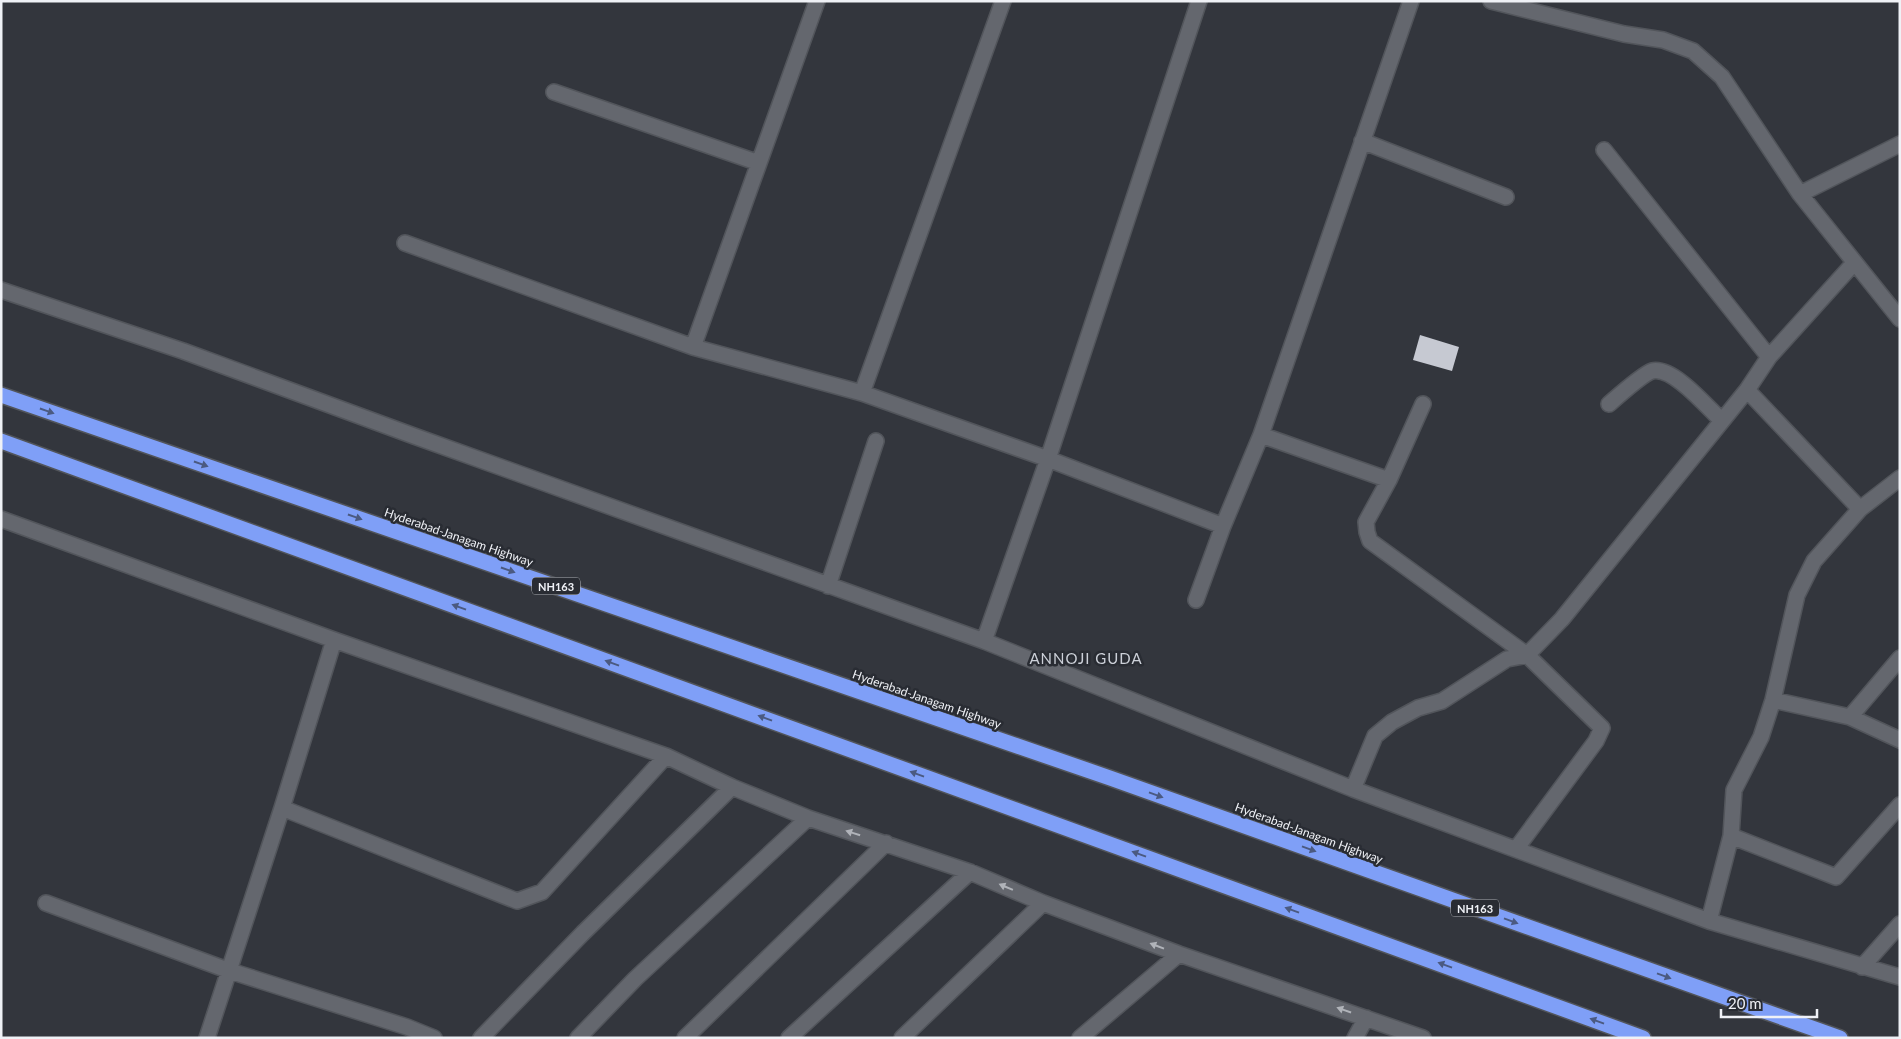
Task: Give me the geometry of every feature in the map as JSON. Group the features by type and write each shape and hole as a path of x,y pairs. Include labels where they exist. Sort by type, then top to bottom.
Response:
{"highway":[{"name":"Hyderabad-Janagam Highway","path":"1,395 1110,778 1840,1038"},
{"path":"1,441 1643,1038"}],"street":[{"path":"693,347 817,1"},
{"path":"862,393 1003,1"},
{"path":"984,641 1048,459 1199,1"},
{"path":"1196,600 1261,435 1411,1"},
{"path":"1491,1 1624,34 1663,40 1693,51 1722,77 1800,194 1900,319"},
{"path":"554,92 759,163"},
{"path":"1362,141 1506,196"},
{"path":"1800,194 1900,144"},
{"path":"1604,150 1769,357"},
{"path":"405,243 693,347 862,393 1048,459 1224,526"},
{"path":"1353,789 1375,736 1392,722 1418,708 1442,701 1507,659 1527,656 1562,619 1747,390 1769,357 1854,262"},
{"path":"1,290 183,351 984,641 1353,789 1709,921 1900,977"},
{"path":"1608,404 1650,371 1662,371 1680,381 1722,421"},
{"path":"1747,390 1860,509"},
{"path":"1423,404 1389,480 1366,522 1370,541 1527,656 1602,728 1596,741 1516,849"},
{"path":"1261,435 1389,480"},
{"path":"828,586 876,441"},
{"path":"1709,921 1731,836 1734,790 1761,737 1773,700 1796,595 1814,561 1860,509 1900,478"},
{"path":"1,519 334,640 666,756 732,787 808,818 970,872 1043,903 1179,954 1423,1038"},
{"path":"207,1038 230,971 334,640"},
{"path":"1850,717 1900,658"},
{"path":"1773,700 1850,717 1900,740"},
{"path":"282,808 517,901 542,892 666,756"},
{"path":"481,1038 583,933 732,787"},
{"path":"1731,836 1836,877 1900,806"},
{"path":"578,1038 635,979 808,818"},
{"path":"685,1038 886,844"},
{"path":"789,1038 970,872"},
{"path":"46,903 405,1033 434,1038"},
{"path":"902,1038 1043,903"},
{"path":"1862,967 1900,924"},
{"path":"1080,1038 1179,954"},
{"path":"1355,1038 1366,1018"}],"building":[{"path":"1420,335 1459,347 1452,371 1413,360"}],"district":[{"name":"ANNOJI GUDA","path":"1086,658"}]}
